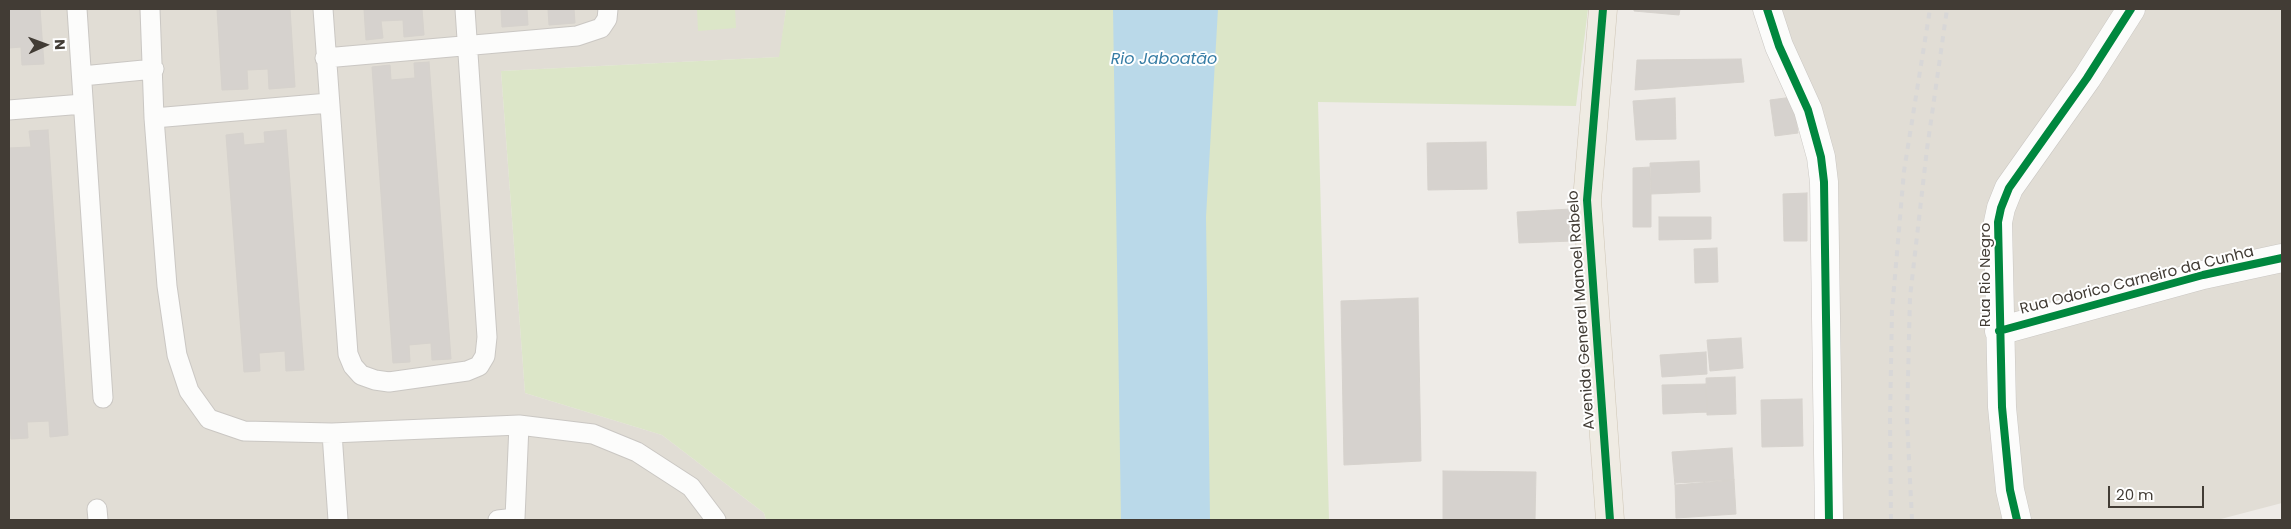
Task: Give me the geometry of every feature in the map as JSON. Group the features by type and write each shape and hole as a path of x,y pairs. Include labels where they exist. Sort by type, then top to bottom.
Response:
{"main road":[{"name":"Avenida General Manoel Rabelo","path":"1603,9 1587,200 1610,520"}],"street":[{"path":"1767,9 1779,46 1808,110 1822,165 1826,267 1829,520"},
{"name":"Rua Rio Negro","path":"2017,520 2010,490 2002,407 1998,222 2009,188 2087,78 2131,9"},
{"name":"Rua Odorico Carneiro da Cunha","path":"1999,331 2203,275 2282,258"}],"lane":[{"path":"77,9 103,398"},
{"path":"150,9 154,69 154,118 167,286 177,355 189,391 209,419 244,431 332,433 519,425 593,434 637,452 691,487 716,520"},
{"path":"323,9 348,354 353,366 361,374 375,380 389,382 467,371 478,366 485,356 487,337 465,9"},
{"path":"326,58 467,47 590,33 601,28 607,19 608,9"},
{"path":"82,76 154,69"},
{"path":"154,118 329,103"},
{"path":"9,110 83,104"},
{"path":"510,520 519,425"},
{"path":"332,433 338,520"}],"shaded area":[{"path":"9,9 786,9 780,57 501,71 525,393 662,435 764,513 766,520 9,520"},
{"path":"1770,9 2282,9 2282,503 2217,520 1843,520 1827,126 1773,27"}],"green space":[{"path":"697,9 735,9 736,28 698,31"},
{"path":"786,9 1588,9 1576,106 1318,102 1329,520 766,520 764,513 662,435 525,393 501,71 779,57"}],"water":[{"name":"Rio Jaboatão","path":"1113,9 1218,9 1206,217 1210,520 1121,520"}],"building":[{"path":"9,9 40,9 44,64 22,65 21,47 9,48"},
{"path":"217,9 290,9 295,87 269,89 268,69 247,70 248,89 222,90"},
{"path":"364,9 422,9 424,35 404,37 403,20 381,21 383,38 366,40"},
{"path":"501,9 527,9 528,25 502,27"},
{"path":"548,9 574,9 575,23 549,25"},
{"path":"1634,9 1680,9 1679,15 1634,11"},
{"path":"1741,59 1744,82 1635,90 1637,60"},
{"path":"429,62 451,359 432,360 431,343 409,345 410,362 393,363 372,67 390,65 391,80 415,78 414,63"},
{"path":"1793,97 1798,133 1775,136 1770,100"},
{"path":"1675,98 1676,139 1636,140 1633,101"},
{"path":"48,130 68,435 50,437 49,421 27,422 28,438 11,439 9,408 9,148 31,147 29,131"},
{"path":"286,130 304,370 286,371 285,351 259,353 260,371 244,372 226,135 243,133 244,145 265,143 264,132"},
{"path":"1486,142 1487,189 1428,190 1427,143"},
{"path":"1699,161 1700,192 1651,194 1650,163"},
{"path":"1651,167 1651,227 1633,227 1633,168"},
{"path":"1807,193 1807,241 1784,241 1783,194"},
{"path":"1571,209 1573,241 1519,243 1517,212"},
{"path":"1659,217 1711,217 1711,239 1659,240"},
{"path":"1717,248 1718,282 1695,283 1694,249"},
{"path":"1418,298 1421,461 1344,465 1341,301"},
{"path":"1741,338 1743,368 1710,371 1707,340"},
{"path":"1706,352 1707,374 1662,377 1660,355"},
{"path":"1735,377 1736,414 1707,415 1706,378"},
{"path":"1706,384 1707,412 1663,414 1662,385"},
{"path":"1802,399 1803,446 1762,447 1761,400"},
{"path":"1732,448 1734,480 1675,485 1672,452"},
{"path":"1443,471 1536,472 1535,520 1443,520"},
{"path":"1734,480 1736,514 1676,518 1675,483"}],"railway":[{"path":"1891,520 1892,311 1904,171 1930,9"},
{"path":"1912,520 1907,419 1910,297 1927,149 1947,9"}],"cycle path":[{"path":"1603,9 1587,200 1610,520"},
{"path":"1767,9 1779,46 1808,110 1821,157 1824,182 1829,520"},
{"path":"2017,520 2010,490 2002,407 1998,222 2001,208 2009,188 2087,78 2131,9"},
{"path":"1999,331 2203,275 2282,258"}]}
